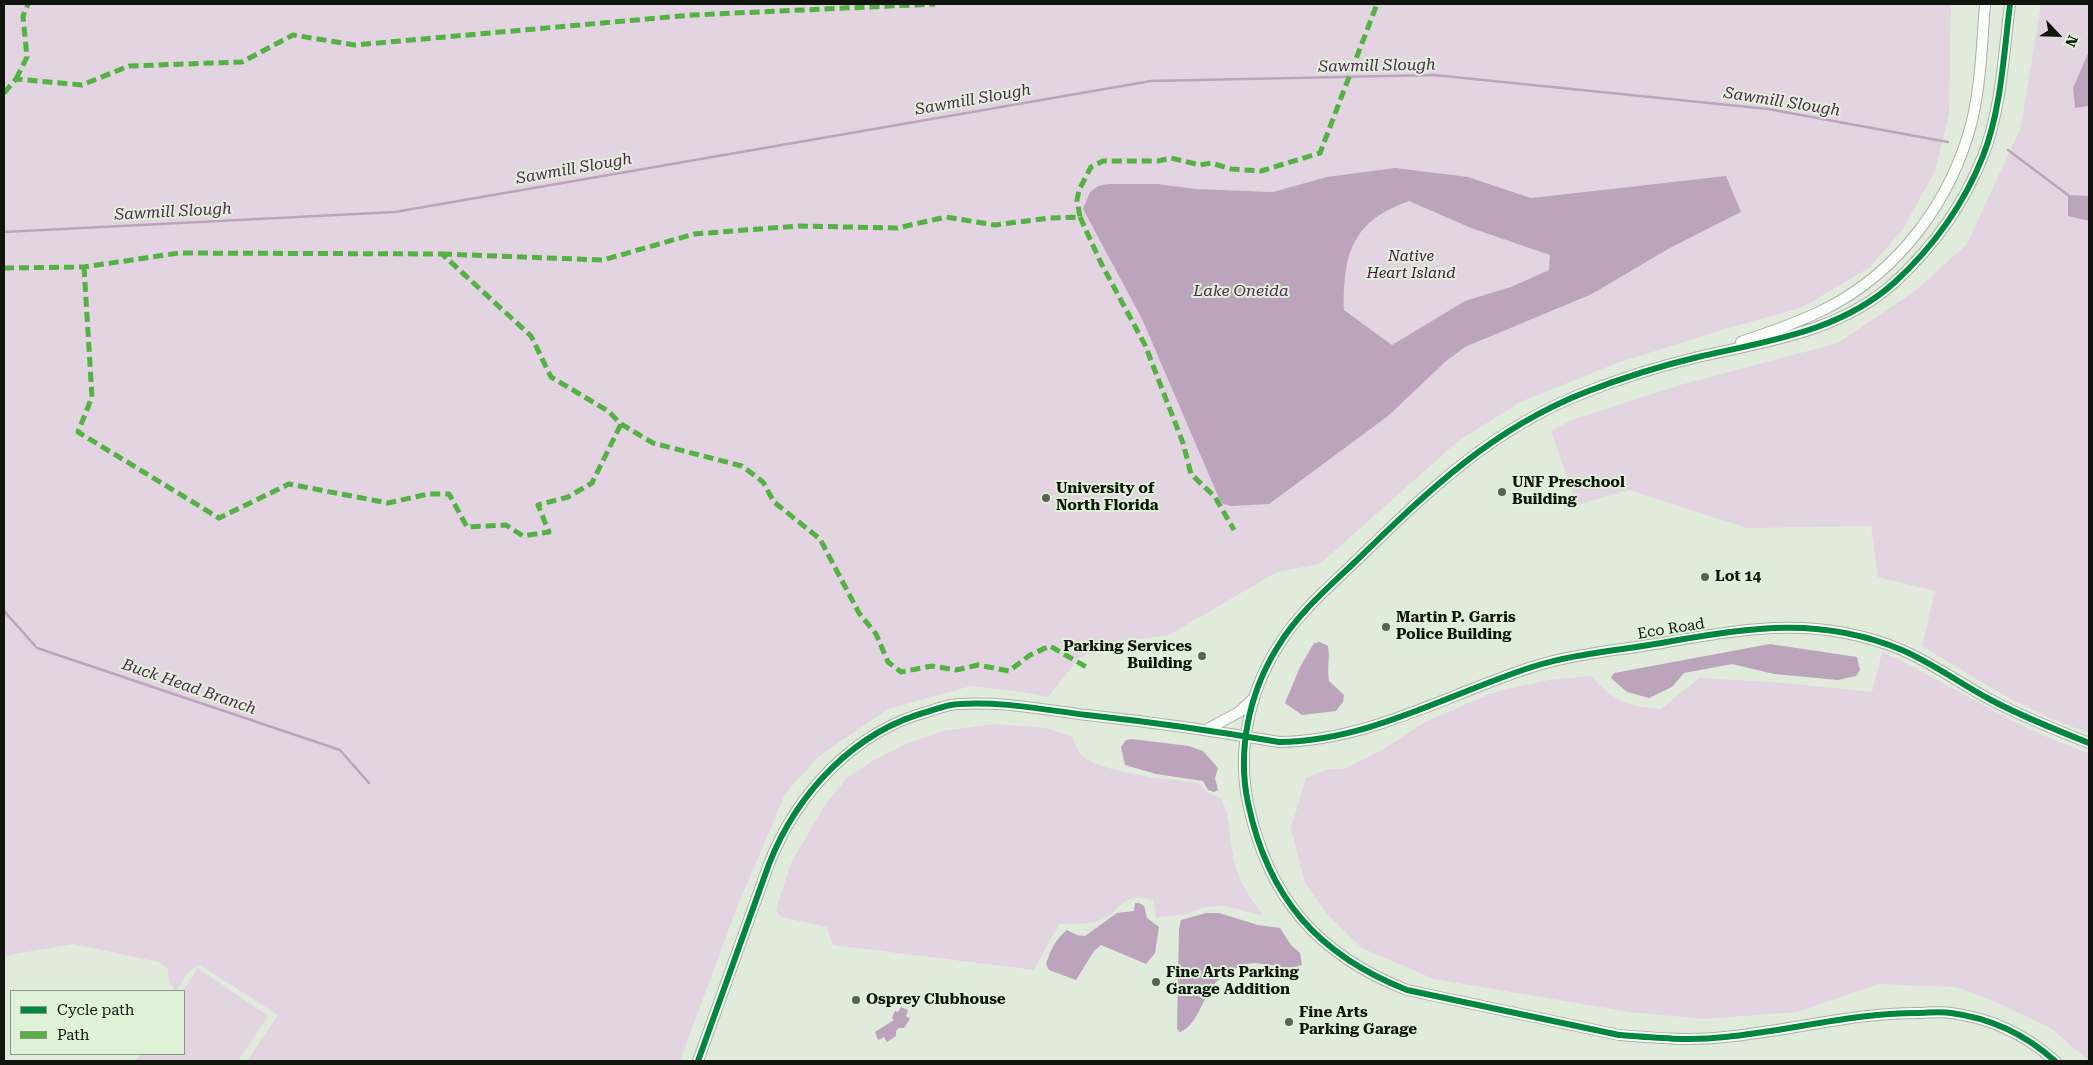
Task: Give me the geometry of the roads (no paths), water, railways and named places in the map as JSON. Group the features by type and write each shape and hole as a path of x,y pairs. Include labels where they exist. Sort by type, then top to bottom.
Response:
{"street":[{"path":"1984,4 1974,105 1962,150 1947,188 1928,219 1896,258 1868,283 1826,309 1793,324 1697,357 1621,379 1555,404 1487,444 1454,468 1422,496 1305,609 1276,649 1254,698 1246,736 1243,765 1250,813 1266,863 1289,904 1310,930 1340,956 1384,981 1428,996 1619,1035 1654,1038 1724,1037 1889,1013 1950,1012 1994,1024 2016,1033 2038,1046 2056,1061"},
{"path":"1697,357 1785,338 1837,319 1893,284 1926,250 1946,226 1964,196 1984,154 1999,87 2010,4"},
{"name":"Eco Road","path":"698,1061 781,834 796,810 829,769 865,741 908,717 958,704 1030,706 1279,742 1322,739 1372,726 1547,662 1735,630 1792,627 1847,634 1900,650 1926,661 2027,718 2089,743"},
{"path":"1206,730 1239,712 1254,698"}],"water":[{"path":"2089,51 2089,106 2075,108 2073,88"},
{"name":"Lake Oneida","path":"1395,168 1468,177 1531,198 1726,176 1741,212 1668,249 1592,294 1465,347 1446,361 1388,416 1269,504 1231,506 1221,503 1142,319 1083,209 1090,192 1098,186 1110,184 1158,184 1196,189 1273,192 1327,177","holes":["1409,201 1471,228 1550,255 1549,270 1511,287 1465,301 1392,345 1344,310 1346,272 1349,256 1355,242 1363,230 1390,209"]},
{"path":"2068,195 2089,196 2089,221 2068,216"},
{"path":"1320,642 1328,646 1329,681 1344,695 1343,702 1336,711 1302,715 1285,703 1300,667 1314,643"},
{"path":"1770,644 1857,657 1860,670 1856,676 1838,680 1774,674 1732,664 1684,673 1672,687 1649,698 1627,692 1611,678 1614,673"},
{"path":"1132,739 1189,746 1203,751 1218,768 1215,778 1218,790 1214,792 1208,790 1203,781 1156,774 1125,765 1121,747 1126,740"},
{"path":"1135,903 1144,906 1147,918 1159,927 1155,953 1146,964 1101,945 1094,951 1076,980 1049,970 1046,964 1052,949 1059,937 1067,930 1077,935 1085,936 1117,913 1134,911"},
{"path":"1206,913 1219,913 1258,925 1280,928 1291,945 1300,953 1302,965 1286,967 1254,963 1238,967 1215,983 1191,1024 1180,1032 1177,1029 1179,929 1181,920"},
{"path":"901,1007 908,1010 906,1016 910,1019 904,1028 899,1028 896,1031 896,1036 887,1042 884,1037 878,1040 875,1032 894,1020 892,1018 895,1011 898,1012"}],"waterway":[{"name":"Sawmill Slough","path":"4,232 395,212 1151,81 1434,75 1768,109 1948,142"},
{"path":"2008,150 2068,195"},
{"name":"Buck Head Branch","path":"4,611 37,648 340,750 369,783"}],"place":[{"name":"UNF Preschool Building","path":"1502,492"},
{"name":"University of North Florida","path":"1046,498"},
{"name":"Lot 14","path":"1705,577"},
{"name":"Martin P. Garris Police Building","path":"1386,627"},
{"name":"Parking Services Building","path":"1202,656"},
{"name":"Fine Arts Parking Garage Addition","path":"1156,982"},
{"name":"Osprey Clubhouse","path":"856,1000"},
{"name":"Fine Arts Parking Garage","path":"1289,1022"}],"park label":[{"name":"Native Heart Island","path":"1411,266"}]}
